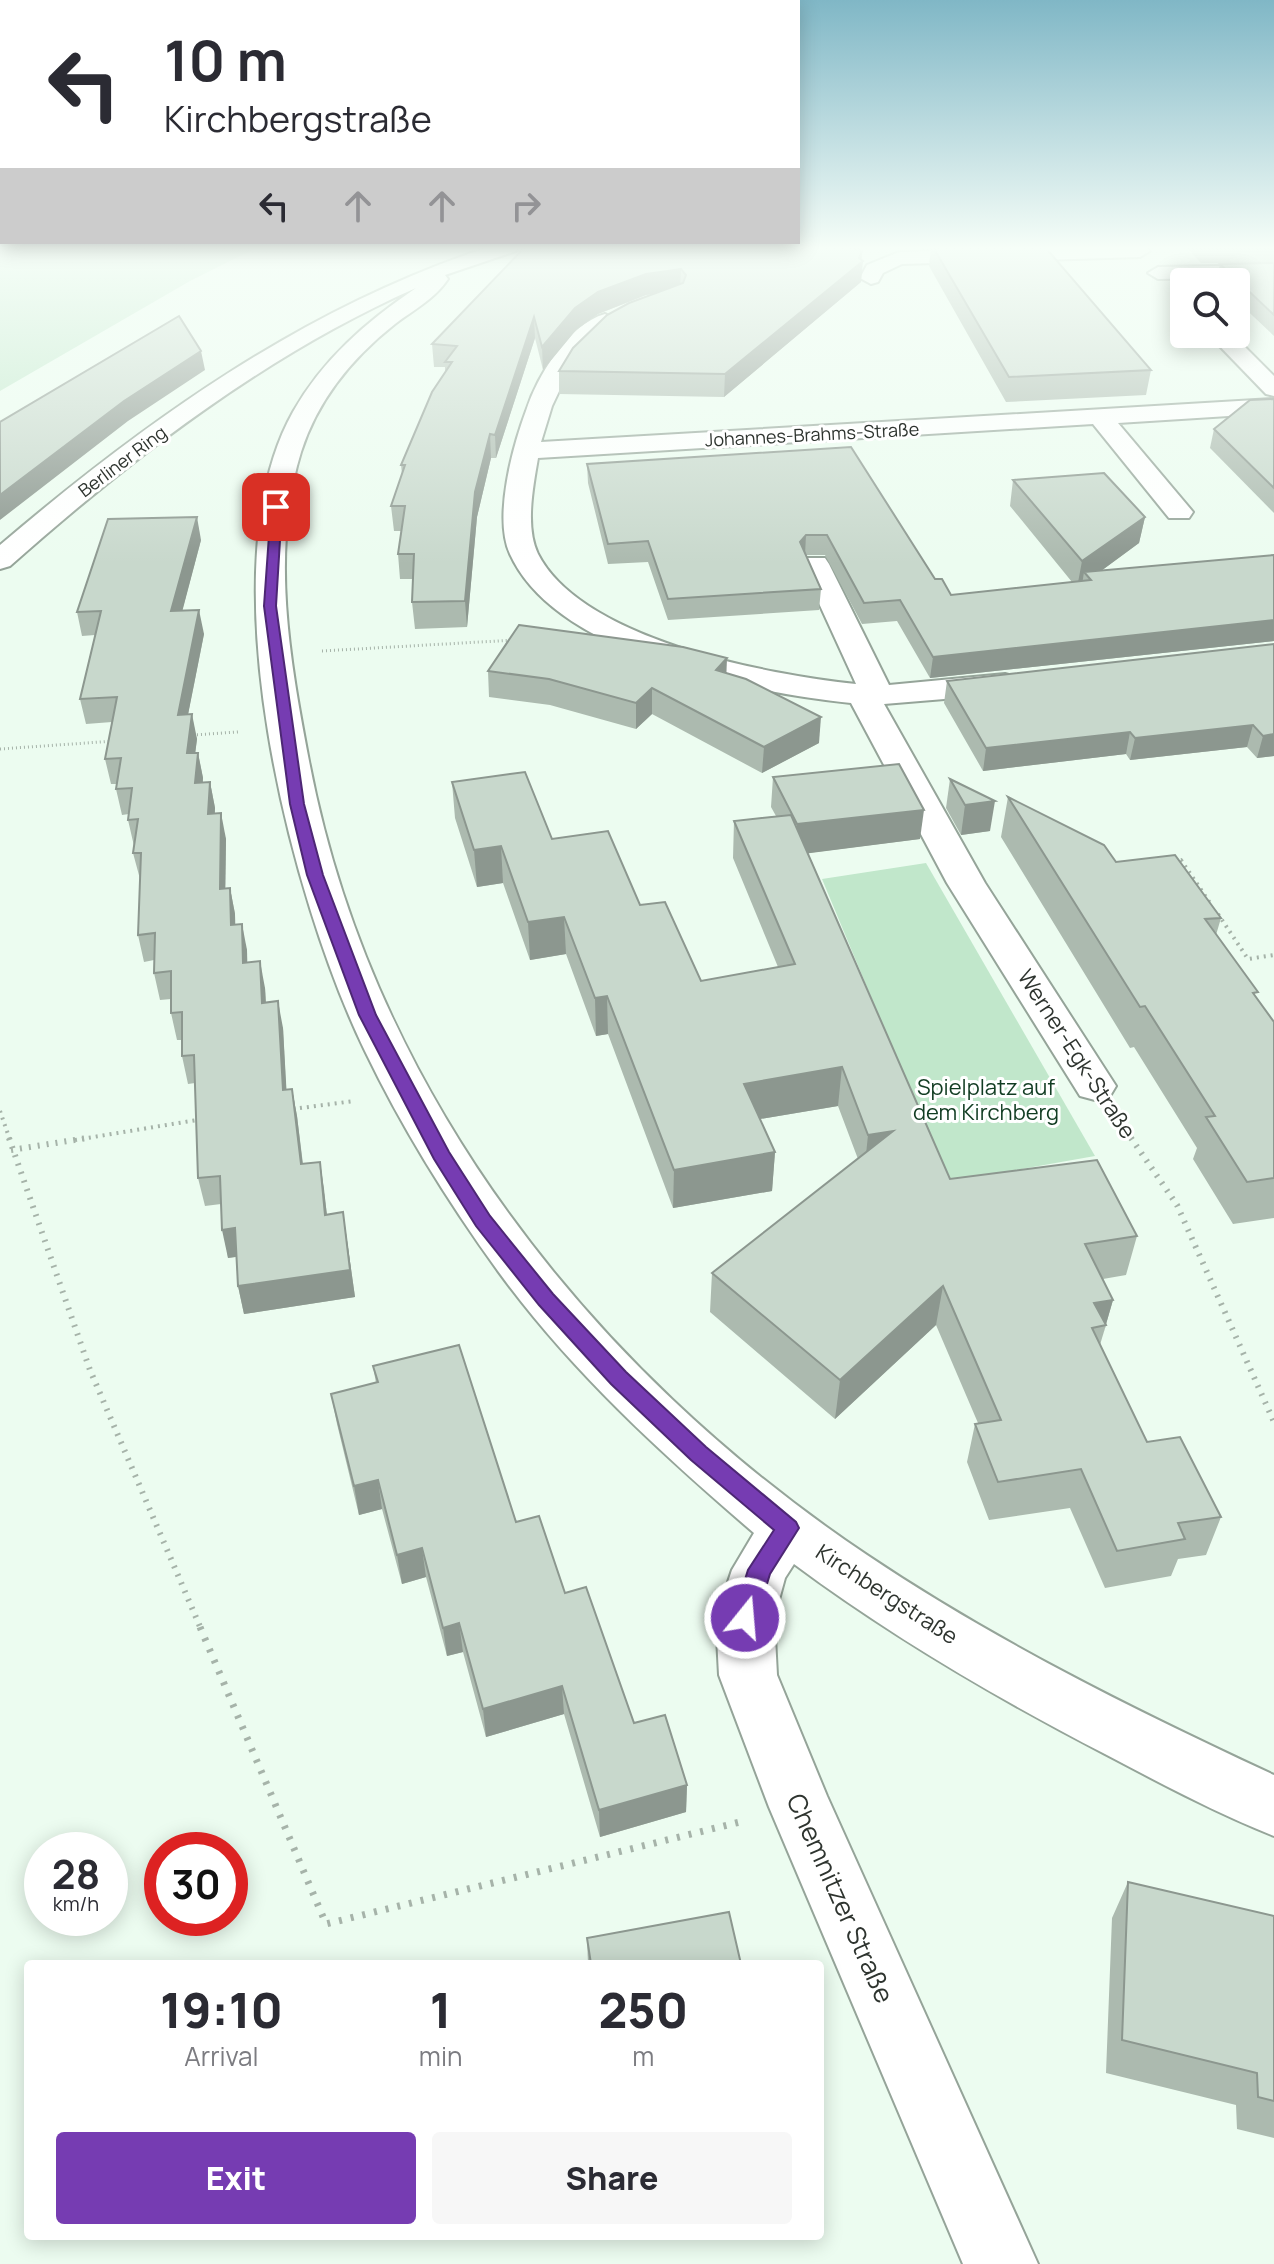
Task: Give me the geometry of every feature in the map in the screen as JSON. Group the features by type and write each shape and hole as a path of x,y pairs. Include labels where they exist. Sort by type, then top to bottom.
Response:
{"street":[{"name":"Berliner Ring","path":"0,560 168,426 280,353"},
{"name":"Kirchbergstraße","path":"339,353 300,377 302,418 285,458 271,557 270,606 284,728 297,804 315,875 367,1015 408,1095 483,1221 546,1300 641,1400 788,1528 886,1597 1004,1668 1133,1740 1274,1806"},
{"path":"573,353 550,382 531,422 518,525 524,553 536,575 558,598 620,635 670,653 785,684 870,694 1040,680"},
{"path":"1238,353 1274,389"},
{"path":"251,370 300,377"},
{"name":"Johannes-Brahms-Straße","path":"526,451 1274,406"},
{"path":"1099,416 1179,512"},
{"name":"Werner-Egk-Straße","path":"815,564 870,694 966,883 1095,1086"},
{"name":"Chemnitzer Straße","path":"788,1528 760,1570 745,1618 748,1675 800,1807 1001,2264"}],"path":[{"path":"275,654 526,639"},
{"path":"190,735 284,728"},
{"path":"0,749 126,740"},
{"path":"1166,862 1181,860 1248,959 1274,955"},
{"name":"Werner-Egk-Straße","path":"1095,1086 1177,1205 1274,1422"},
{"path":"278,1110 408,1095"},
{"path":"0,1111 11,1150 90,1370 326,1924 800,1807"},
{"path":"11,1150 208,1119"}],"green space":[{"path":"0,353 66,353 0,391"},
{"name":"Spielplatz auf dem Kirchberg","path":"926,863 1095,1156 948,1182 822,879"}],"building":[{"path":"117,353 198,353 124,401 0,495 0,422"},
{"path":"452,353 522,353 495,435 490,434 475,492 465,601 412,602 414,554 398,554 405,506 391,506 405,465 401,465 432,392 452,362 445,362"},
{"path":"570,353 751,353 725,374 559,371"},
{"path":"995,353 1136,353 1151,370 1009,377"},
{"path":"1274,399 1274,488 1214,429 1250,400"},
{"path":"851,447 935,579 942,579 951,595 1091,580 1084,572 1274,555 1274,620 933,657 900,600 864,603 827,535 806,535 800,542 821,589 668,599 648,541 608,544 587,464"},
{"path":"1104,473 1145,517 1082,561 1013,480"},
{"path":"197,517 171,611 199,610 178,715 192,714 187,753 198,753 195,783 210,782 208,814 221,813 220,889 230,888 231,925 242,924 243,963 260,961 262,1003 278,1001 283,1090 292,1089 301,1164 320,1162 325,1215 343,1212 350,1270 238,1286 235,1228 222,1230 220,1176 198,1178 194,1055 182,1056 182,1012 171,1013 171,971 154,973 155,933 138,935 141,853 133,853 138,819 128,820 132,788 116,789 121,758 105,759 117,697 80,699 101,611 77,612 108,519"},
{"path":"519,625 683,647 727,658 716,670 746,679 821,717 764,747 652,688 636,703 549,679 488,671"},
{"path":"1274,644 1274,734 1263,736 1253,725 1135,738 1130,732 986,748 947,681"},
{"path":"899,764 924,810 797,824 773,777"},
{"path":"525,772 552,839 608,831 640,905 665,902 701,981 795,964 734,821 791,815 950,1179 1097,1160 1137,1236 1085,1244 1113,1300 1094,1303 1106,1325 1092,1328 1147,1442 1180,1437 1221,1517 1178,1523 1185,1539 1117,1551 1081,1469 998,1482 975,1424 1001,1420 943,1286 840,1380 712,1273 893,1131 868,1135 842,1067 744,1084 775,1152 674,1170 607,996 595,998 564,917 528,922 501,846 474,850 452,782"},
{"path":"950,779 995,801 965,805"},
{"path":"1008,797 1104,845 1116,862 1175,855 1221,918 1205,919 1258,992 1253,993 1274,1022 1274,1178 1247,1182 1206,1117 1215,1116 1145,1006 1140,1007"},
{"path":"459,1345 516,1522 539,1516 565,1593 586,1587 634,1723 665,1715 687,1785 599,1810 562,1686 483,1709 459,1623 443,1628 422,1548 397,1555 378,1480 354,1486 331,1394 378,1382 373,1366"},
{"path":"1128,1882 1274,1916 1274,2101 1258,2097 1257,2073 1122,2040"},
{"path":"729,1912 740,1960 590,1960 587,1938"}],"route":[{"path":"276,507 270,606 284,728 297,804 315,875 367,1015 441,1154 483,1221 546,1300 619,1378 698,1454 788,1528 760,1570 745,1618"}]}
